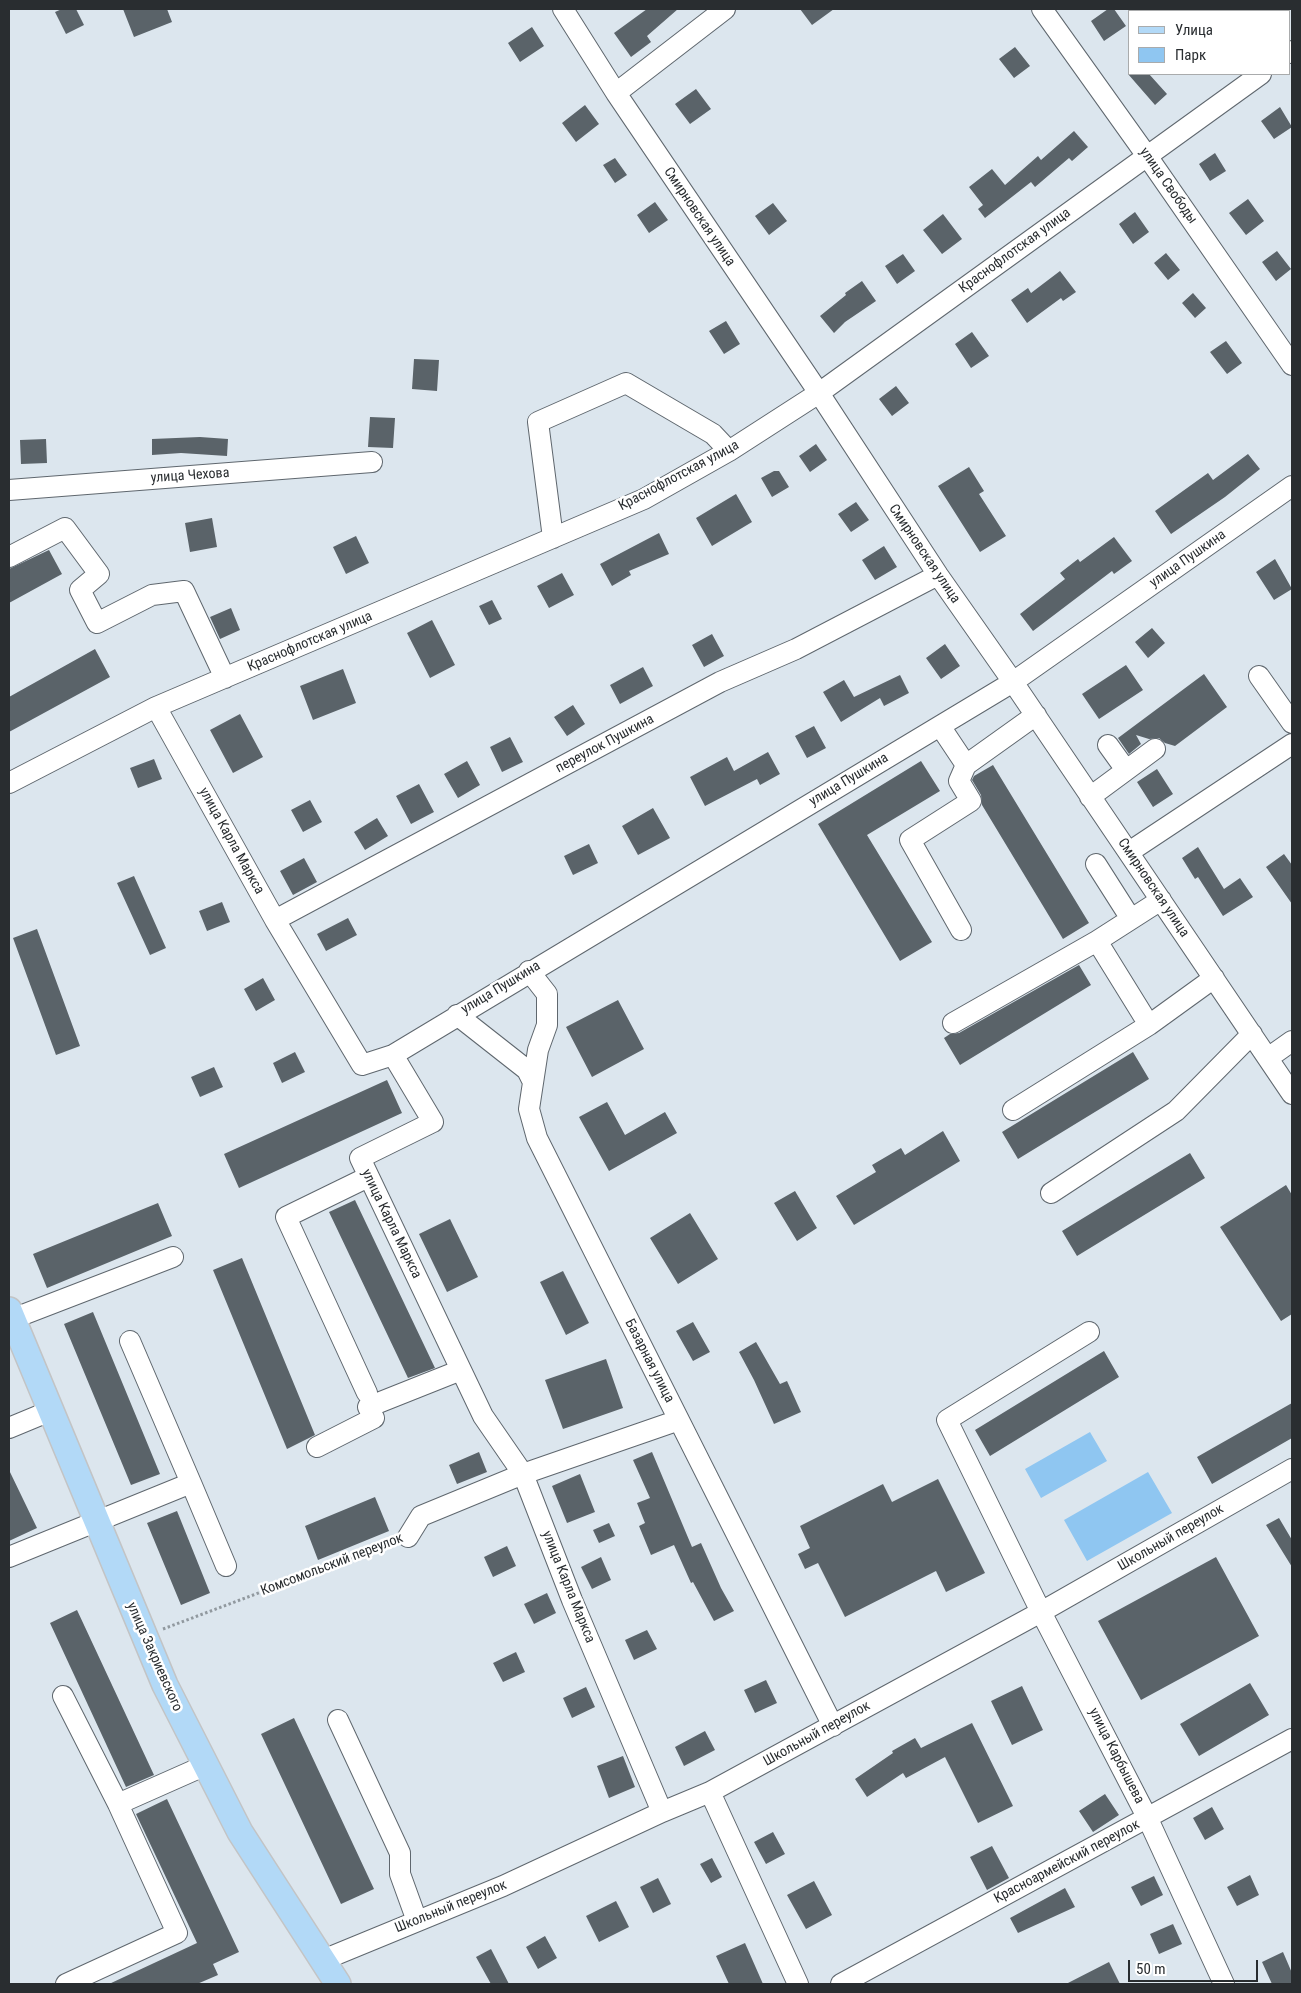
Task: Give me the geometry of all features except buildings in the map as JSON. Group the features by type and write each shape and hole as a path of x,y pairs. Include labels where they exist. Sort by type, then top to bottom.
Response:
{"main road":[{"name":"улица Закриевского","path":"10,1314 165,1685 240,1832 338,1984"}],"street":[{"name":"Смирновская улица","path":"563,9 616,93 819,393 938,575 1036,715 1292,1094"},
{"path":"616,93 726,9"},
{"name":"улица Свободы","path":"1042,9 1148,156 1292,365"},
{"name":"Краснофлотская улица","path":"9,783 156,707 644,499 729,451 819,393 1260,75"},
{"path":"553,538 538,422 626,383 712,434 729,451"},
{"name":"улица Чехова","path":"9,490 372,462"},
{"name":"улица Пушкина","path":"393,1055 529,971 1013,682 1292,486"},
{"path":"9,558 65,528 99,574 80,590 97,623 152,595 184,591 225,678"},
{"name":"переулок Пушкина","path":"275,920 720,682 796,649 938,575"},
{"path":"1259,676 1292,723"},
{"name":"улица Карла Маркса","path":"156,707 275,920 362,1065 393,1055 433,1122 360,1158 483,1416 523,1474 572,1600 662,1812"},
{"path":"961,930 910,840 971,801 959,781 966,765 1036,715"},
{"path":"940,726 966,765"},
{"path":"1108,744 1126,770"},
{"path":"1129,852 1292,744"},
{"path":"1090,797 1155,749"},
{"path":"1096,864 1132,919"},
{"path":"954,1023 1097,941 1161,900"},
{"path":"1097,941 1148,1026"},
{"name":"Базарная улица","path":"529,971 547,994 547,1025 538,1050 529,1109 537,1138 833,1726"},
{"path":"1013,1110 1148,1026 1214,978"},
{"path":"457,1015 527,1070 532,1080"},
{"path":"1050,1193 1176,1111 1252,1034"},
{"path":"1268,1058 1292,1042"},
{"path":"367,1393 286,1217 368,1177"},
{"path":"10,1314 173,1257"},
{"name":"улица Карбышева","path":"1090,1332 946,1420 1041,1612 1148,1819 1224,1984"},
{"path":"130,1341 226,1566"},
{"path":"317,1447 374,1418 368,1407 461,1370"},
{"path":"9,1428 50,1411"},
{"name":"Комсомольский переулок","path":"408,1537 421,1516 523,1474 679,1420"},
{"name":"Школьный переулок","path":"322,1960 503,1886 662,1812 710,1792 1041,1612 1292,1469"},
{"path":"9,1556 191,1483"},
{"path":"63,1696 118,1804 177,1934 66,1984"},
{"path":"338,1720 400,1853 400,1874 417,1921"},
{"name":"Красноармейский переулок","path":"841,1984 1148,1819 1292,1739"},
{"path":"118,1804 206,1765"},
{"path":"710,1792 798,1984"}],"path":[{"name":"Комсомольский переулок","path":"144,1636 408,1537"}],"green space":[{"path":"1090,1432 1107,1461 1041,1498 1025,1469"},
{"path":"1148,1472 1172,1513 1087,1561 1064,1520"}]}
